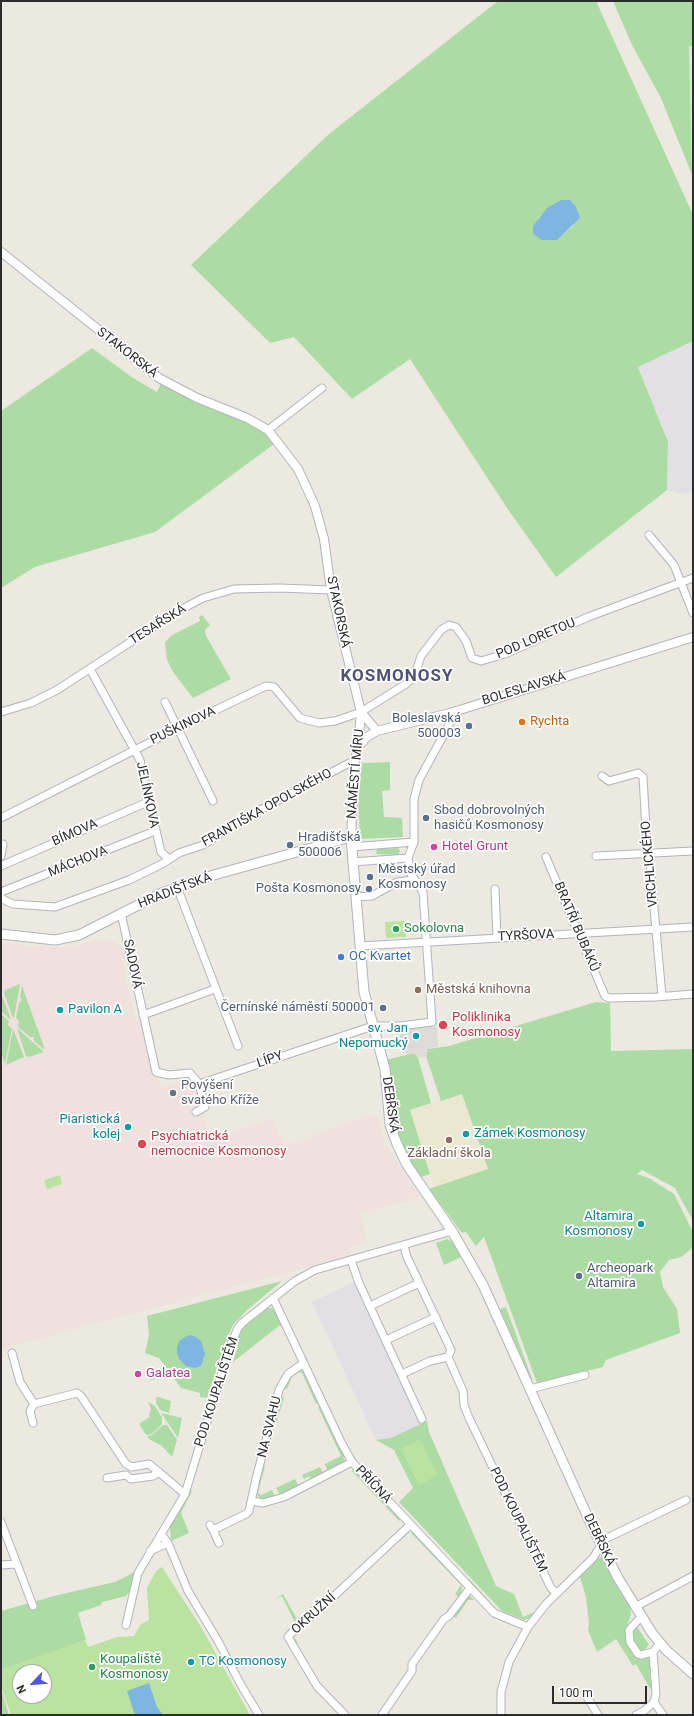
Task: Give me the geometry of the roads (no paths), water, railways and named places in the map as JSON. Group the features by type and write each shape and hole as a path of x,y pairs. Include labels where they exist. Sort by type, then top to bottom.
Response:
{"main road":[{"name":"DEBŘSKÁ","path":"351,837 364,992 385,1069 388,1112 394,1138 407,1165 452,1231 493,1304 530,1389 618,1578 641,1617 660,1643 693,1674"},
{"name":"HRADIŠŤSKÁ","path":"1,934 56,940 69,937 89,931 121,913 177,887 203,878 351,837"}],"street":[{"name":"STAKORSKÁ","path":"1,252 159,378 184,392 247,418 268,430 298,469 315,506 328,559 331,590 361,712"},
{"path":"268,430 322,388"},
{"path":"649,535 674,565 693,613"},
{"name":"POD LORETOU","path":"361,712 406,684 415,675 419,668 421,656 441,630 449,625 456,627 466,642 472,658 481,662 506,654 588,617 693,578"},
{"name":"TESAŘSKÁ","path":"1,712 43,698 178,611 203,598 234,589 280,588 331,590"},
{"name":"BOLESLAVSKÁ","path":"358,747 367,737 377,731 450,712 693,637"},
{"name":"JELÍNKOVA","path":"90,669 136,750 150,800 155,831 161,852 168,859"},
{"name":"PUŠKINOVA","path":"1,818 178,728 270,685 274,687 300,718 309,721 319,723 361,712"},
{"path":"165,702 213,801"},
{"path":"361,712 377,731"},
{"name":"NÁMĚSTÍ MÍRU","path":"351,837 355,760 358,747 361,712"},
{"path":"426,942 422,892 414,880 408,858 414,842 414,799 419,780 449,725 451,717 450,712"},
{"name":"FRANTIŠKA OPOLSKÉHO","path":"1,897 2,899 13,904 55,907 129,880 179,853 204,845 239,821 355,760"},
{"name":"VRCHLICKÉHO","path":"602,776 609,781 638,773 642,775 646,814 647,847 649,853 662,996"},
{"name":"BÍMOVA","path":"1,866 150,800"},
{"name":"MÁCHOVA","path":"1,892 155,831"},
{"path":"351,847 414,842"},
{"path":"1,856 3,844"},
{"path":"596,856 693,851"},
{"name":"BRATŘÍ BUBÁKŮ","path":"546,857 605,996 609,998 662,996"},
{"path":"352,862 408,858"},
{"path":"356,897 372,896 397,882 414,880"},
{"path":"177,887 238,1046"},
{"path":"495,889 497,937"},
{"name":"SADOVÁ","path":"121,913 156,1072 169,1075 190,1073 199,1084"},
{"name":"TYRŠOVA","path":"360,946 693,927"},
{"name":"LÍPY","path":"199,1084 373,1026 400,1026 432,1022 426,942"},
{"path":"143,1015 215,989"},
{"path":"662,996 693,994"},
{"path":"196,1112 205,1107 199,1084"},
{"name":"POD KOUPALIŠTĚM","path":"126,1625 138,1573 185,1494 230,1346 238,1328 248,1317 306,1274 452,1231"},
{"name":"POD KOUPALIŠTĚM","path":"404,1246 419,1283 451,1350 448,1357 464,1394 464,1406 469,1418 551,1588 556,1593"},
{"path":"352,1260 359,1284 422,1419"},
{"path":"370,1306 419,1283"},
{"name":"PŘÍČNÁ","path":"273,1298 343,1447 352,1462 494,1613 528,1628"},
{"path":"386,1340 436,1317"},
{"path":"12,1353 20,1382 34,1404"},
{"path":"402,1374 430,1361 448,1357"},
{"name":"NA SVAHU","path":"219,1543 212,1527 246,1514 249,1511 279,1390 288,1374 304,1363"},
{"path":"530,1389 585,1375"},
{"path":"33,1423 30,1411 34,1404 77,1393 81,1396 126,1464 132,1467 149,1464 185,1494"},
{"path":"252,1501 263,1503 284,1497 352,1462"},
{"path":"107,1478 126,1475 131,1479 153,1476 159,1472"},
{"path":"501,1715 501,1692 509,1662 528,1628 546,1604 593,1558 605,1539 686,1500"},
{"path":"1,1522 33,1606"},
{"name":"OKRUŽNÍ","path":"346,1715 317,1686 288,1637 301,1622 326,1600 332,1598 410,1525"},
{"path":"161,1534 168,1543 188,1591 259,1715"},
{"path":"150,1551 168,1543"},
{"path":"1,1565 16,1564"},
{"path":"635,1607 693,1576"},
{"path":"382,1715 412,1671 412,1664 444,1619 450,1616 470,1588"},
{"path":"641,1617 629,1630 630,1642 638,1654 642,1655 653,1652 660,1643"},
{"path":"636,1715 651,1707 654,1702 656,1694 653,1652"},
{"path":"587,1698 598,1715"},
{"path":"654,1702 663,1715"}],"water":[{"path":"561,200 570,200 576,207 580,218 557,240 542,240 533,234 533,226 547,208"},
{"path":"189,1335 194,1336 201,1341 205,1354 201,1366 195,1368 186,1366 179,1359 177,1353 177,1347 180,1340"},
{"path":"149,1683 157,1707 163,1715 135,1715 127,1691"}],"place":[{"name":"Rychta","path":"522,722"},
{"name":"Boleslavská 500003","path":"469,726"},
{"name":"Sbod dobrovolných hasičů Kosmonosy","path":"426,818"},
{"name":"Hradišťská 500006","path":"290,845"},
{"name":"Hotel Grunt","path":"434,847"},
{"name":"Městský úřad Kosmonosy","path":"370,877"},
{"name":"Pošta Kosmonosy","path":"369,889"},
{"name":"Sokolovna","path":"396,929"},
{"name":"OC Kvartet","path":"341,957"},
{"name":"Městská knihovna","path":"418,990"},
{"name":"Černínské náměstí 500001","path":"383,1008"},
{"name":"Pavilon A","path":"60,1010"},
{"name":"Poliklinika Kosmonosy","path":"443,1025"},
{"name":"sv. Jan Nepomucký","path":"416,1036"},
{"name":"Povýšení svatého Kříže","path":"173,1093"},
{"name":"Piaristická kolej","path":"128,1127"},
{"name":"Zámek Kosmonosy","path":"466,1134"},
{"name":"Základní škola","path":"449,1140"},
{"name":"Psychiatrická nemocnice Kosmonosy","path":"142,1144"},
{"name":"Altamira Kosmonosy","path":"641,1224"},
{"name":"Archeopark Altamira","path":"579,1276"},
{"name":"Galatea","path":"138,1374"},
{"name":"TC Kosmonosy","path":"191,1662"},
{"name":"Koupaliště Kosmonosy","path":"92,1667"}],"district":[{"name":"KOSMONOSY","path":"397,677"}]}
